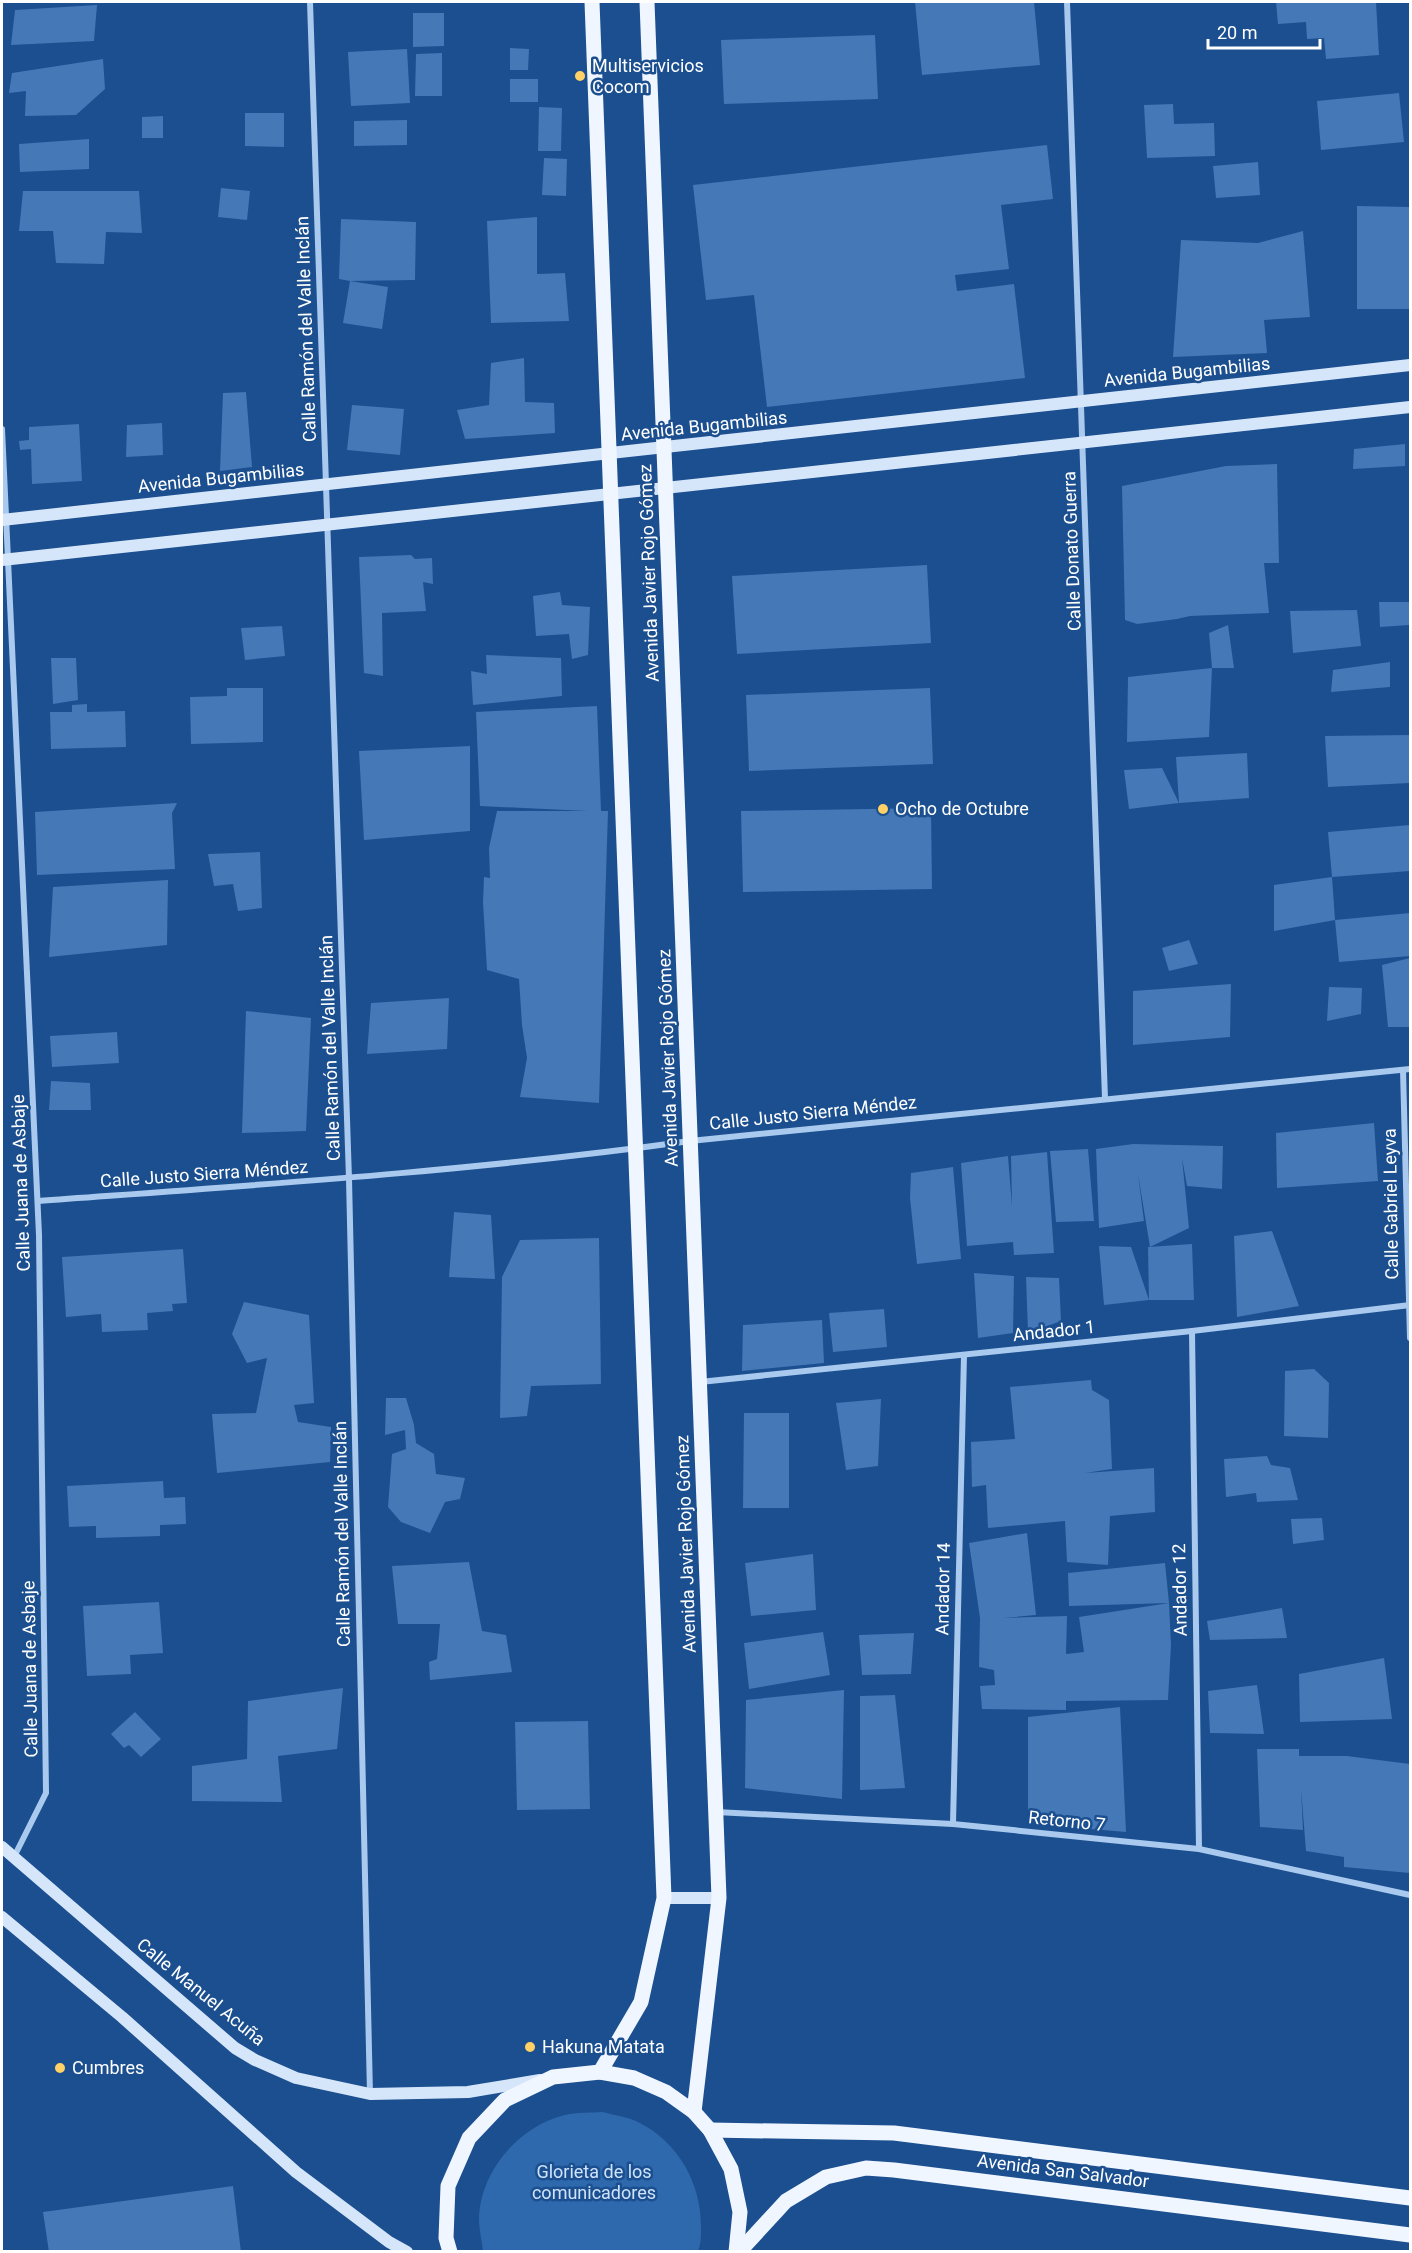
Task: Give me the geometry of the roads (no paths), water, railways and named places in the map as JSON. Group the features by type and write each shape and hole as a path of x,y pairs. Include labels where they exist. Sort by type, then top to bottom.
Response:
{"main road":[{"name":"Avenida Javier Rojo Gómez","path":"592,2 664,1898 641,2002 600,2073"},
{"name":"Avenida Javier Rojo Gómez","path":"647,2 719,1898 694,2112"},
{"name":"Avenida Bugambilias","path":"3,520 1410,365"},
{"path":"5,559 1410,407"},
{"name":"Calle Manuel Acuña","path":"2,1847 235,2048 255,2060 296,2078 370,2094 468,2092 553,2077"},
{"path":"664,1898 719,1898"},
{"path":"2,1917 122,2017 296,2172 389,2242 407,2252"},
{"path":"450,2252 446,2238 448,2186 469,2138 505,2100 553,2077 600,2073 634,2078 666,2092 694,2112 710,2130 731,2169 740,2212 738,2252"},
{"name":"Avenida San Salvador","path":"710,2130 894,2133 1410,2198"},
{"name":"Avenida San Salvador","path":"738,2252 786,2201 826,2176 866,2168 1410,2235"}],"street":[{"name":"Calle Ramón del Valle Inclán","path":"310,2 349,1179 370,2094"},
{"name":"Calle Donato Guerra","path":"1067,2 1105,1099"},
{"name":"Calle Juana de Asbaje","path":"2,429 3,520 38,1201 46,1792 14,1857"},
{"name":"Calle Justo Sierra Méndez","path":"38,1201 349,1179 635,1149 690,1141 1407,1070"},
{"name":"Calle Gabriel Leyva","path":"1407,1070 1410,1338"},
{"name":"Andador 1","path":"699,1382 1192,1332 1409,1305"},
{"name":"Andador 12","path":"1192,1332 1199,1849"},
{"name":"Andador 14","path":"953,1824 964,1355"},
{"name":"Retorno 7","path":"716,1812 953,1824 1199,1849 1410,1894"}],"place":[{"name":"Multiservicios Cocom","path":"580,76"},
{"name":"Ocho de Octubre","path":"883,809"},
{"name":"Hakuna Matata","path":"530,2047"},
{"name":"Cumbres","path":"60,2068"}],"park label":[{"name":"Glorieta de los comunicadores","path":"594,2182"}]}
